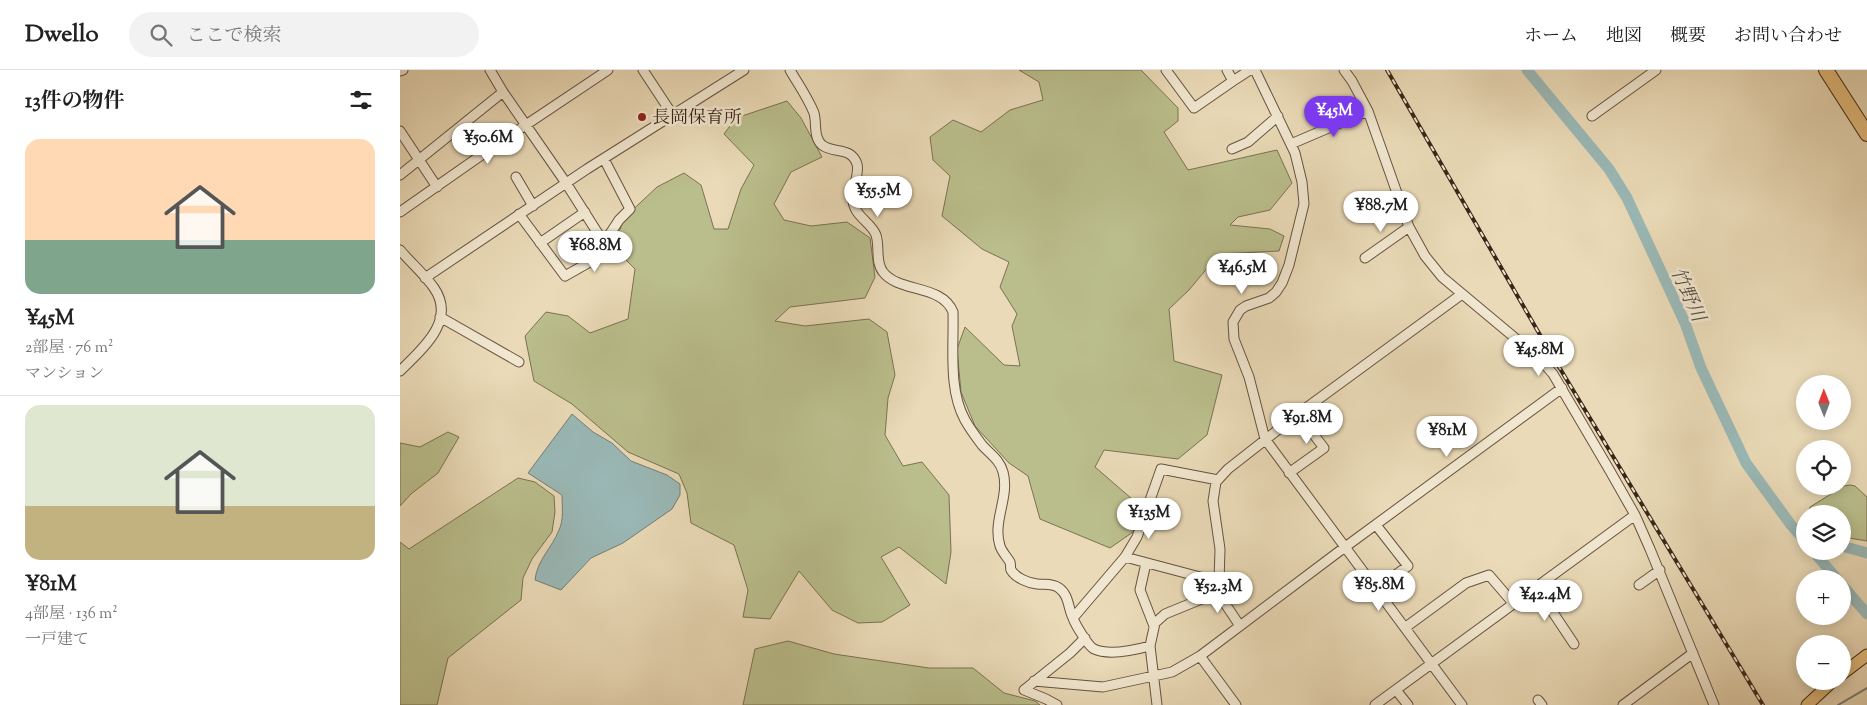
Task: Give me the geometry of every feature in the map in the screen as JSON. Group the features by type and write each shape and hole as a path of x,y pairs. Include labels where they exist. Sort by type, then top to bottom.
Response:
{"highway":[{"path":"1826,70 1867,134"}],"main road":[{"path":"1851,667 1867,655"},
{"path":"1807,705 1824,690"}],"street":[{"path":"490,70 609,251 565,276 519,214"},
{"path":"400,212 608,70"},
{"path":"643,70 672,114"},
{"path":"425,278 566,183 744,70"},
{"path":"790,70 814,115 817,136 821,145 848,153 857,164 857,172 852,190 854,206 861,218 876,235 879,262 884,273 897,281 939,297 950,305 953,312 956,390 959,406 974,433 984,447 998,461 1003,470 1005,483 998,530 1001,548 1010,562 1011,570 1026,582 1048,584 1059,588 1067,598 1072,618 1093,649 1128,651 1150,646"},
{"path":"1166,70 1194,108 1250,70"},
{"path":"1227,70 1233,81"},
{"path":"1255,70 1291,144 1299,167 1304,204 1289,265 1276,292 1269,298 1240,310 1235,316 1232,330 1238,352 1249,377 1265,439 1462,705"},
{"path":"1344,70 1368,111 1409,227 1429,261 1462,294 1539,358 1562,388 1635,515 1660,570 1714,705"},
{"path":"1592,116 1656,70"},
{"path":"400,175 503,92"},
{"path":"1291,144 1368,111"},
{"path":"1232,149 1248,142 1278,116"},
{"path":"400,131 437,187"},
{"path":"604,159 630,209 619,220 604,243"},
{"path":"516,178 533,206"},
{"path":"540,243 585,212"},
{"path":"1366,258 1409,227"},
{"path":"400,250 435,289 440,303 440,317 429,343 400,371"},
{"path":"1156,705 1150,646 1155,623 1165,614 1209,596 1217,586 1220,549 1213,501 1216,482 1265,439 1462,294"},
{"path":"440,317 519,362"},
{"path":"1034,681 1103,687 1172,672 1200,656 1562,388"},
{"path":"1289,473 1324,448 1298,414"},
{"path":"1072,618 1125,557 1137,536 1161,469 1218,480"},
{"path":"1375,705 1635,515"},
{"path":"1376,525 1408,566 1376,589"},
{"path":"1125,557 1217,586 1240,626"},
{"path":"1146,563 1140,590 1154,626"},
{"path":"1638,585 1660,570"},
{"path":"1406,627 1466,583 1489,575 1513,604"},
{"path":"1536,587 1574,644"},
{"path":"1057,705 1024,690 1070,653 1085,638"},
{"path":"1623,705 1694,653"},
{"path":"1200,656 1236,705"},
{"path":"1396,690 1408,705"}],"green space":[{"path":"1019,70 1141,70 1178,108 1178,121 1164,132 1188,170 1277,150 1292,183 1270,210 1238,217 1230,225 1270,229 1284,236 1279,251 1219,254 1189,290 1169,309 1174,361 1222,375 1207,435 1178,459 1104,450 1095,467 1139,505 1133,532 1110,548 1040,519 1028,476 1009,463 975,426 961,392 957,349 965,327 1004,365 1020,366 1012,326 1017,314 1000,287 1009,262 982,249 942,216 950,176 933,160 930,137 953,120 981,132 1010,110 1043,100 1039,82"},
{"path":"787,101 801,118 822,157 791,172 774,204 784,220 811,226 847,222 870,238 875,277 865,298 790,307 775,321 805,326 869,319 887,332 895,375 888,398 885,435 903,466 922,462 949,495 951,552 946,584 899,547 881,557 910,605 882,622 858,623 832,610 799,571 770,619 743,617 748,590 734,545 691,523 687,493 679,474 628,452 572,404 534,381 525,336 546,312 568,316 590,333 628,319 635,269 613,247 625,217 657,187 684,173 701,185 714,229 728,229 741,189 754,165 724,134 736,118"},
{"path":"448,432 459,437 438,473 411,494 400,506 400,443 420,447"},
{"path":"518,478 535,482 554,496 555,512 552,532 532,559 523,578 521,600 448,658 437,705 400,705 400,542 409,549"},
{"path":"1851,485 1855,486 1867,497 1867,541 1851,538 1851,505 1813,505 1829,495 1851,495"},
{"path":"788,641 834,654 929,668 973,668 1004,693 1035,701 1040,705 743,705 755,649"}],"water":[{"path":"572,414 593,432 612,443 631,461 667,475 680,484 680,495 672,509 623,543 591,558 561,590 535,580 539,566 561,526 562,495 528,473"}],"waterway":[{"name":"竹野川","path":"1527,70 1609,169 1627,198 1685,323 1701,368 1746,463 1796,531"},
{"path":"1851,549 1867,553"},
{"name":"竹野川","path":"1821,560 1829,570"},
{"name":"竹野川","path":"1851,595 1867,614"},
{"path":"1838,705 1867,688"}],"railway":[{"path":"1387,70 1547,347 1763,705"}],"place":[{"name":"長岡保育所","path":"642,117"}]}
